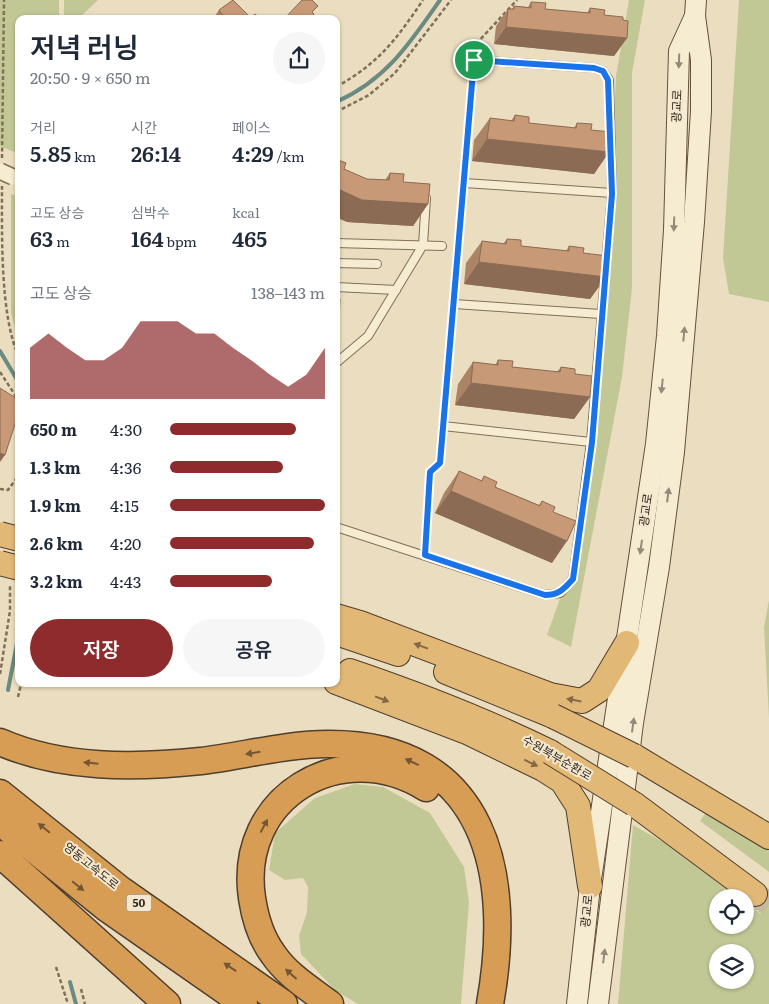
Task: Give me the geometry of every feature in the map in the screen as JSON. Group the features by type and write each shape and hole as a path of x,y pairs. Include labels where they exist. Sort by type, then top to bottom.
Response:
{"highway":[{"path":"0,534 15,538"},
{"path":"340,617 434,650 550,695 582,702 599,690 627,643"},
{"path":"340,634 494,690 553,716 634,756 769,837"},
{"name":"수원북부순환로","path":"340,667 419,694 500,727 550,752 634,804 755,894"},
{"path":"340,684 467,732 543,769 562,781 578,806 590,886"},
{"path":"0,742 56,758 106,764 137,765 201,761 294,746 338,744 376,749 398,755 426,768 454,788 463,799 481,831 490,857 496,886 498,917 496,965 490,1004"},
{"path":"330,1004 292,975 272,953 257,924 253,907 251,865 253,850 264,824 284,799 312,778 338,770 356,768 384,771 423,786 448,807 460,828 477,868 483,897 484,940 476,1004"},
{"name":"영동고속도로","path":"0,793 121,890 284,1004"},
{"name":"영동고속도로","path":"0,822 105,907 244,1004"},
{"path":"0,854 167,1004"}],"main road":[{"name":"광교로","path":"577,1004 590,886 615,708 627,643 656,444 667,336 674,230 679,51 695,8"},
{"name":"광교로","path":"598,1004 633,723 659,567 674,452 694,232 701,112 701,60 695,8"}],"lane":[{"path":"340,528 545,595 560,593 573,579 592,442 612,194 608,80 603,71 594,68 474,60"},
{"path":"464,183 612,194"},
{"path":"340,360 368,336 424,245 426,193"},
{"path":"340,240 349,243"},
{"path":"340,243 442,246"},
{"path":"340,263 378,264"},
{"path":"340,287 396,290"},
{"path":"454,304 601,314"},
{"path":"443,426 592,442"}],"path":[{"path":"340,84 359,74 386,51 423,0"},
{"path":"340,110 370,94 395,73 451,0"},
{"path":"425,555 430,472 440,463 476,44 517,0"},
{"path":"0,372 15,395"},
{"path":"0,489 8,490 15,480"},
{"path":"0,674 11,605 9,569"},
{"path":"18,697 20,687"},
{"path":"56,966 68,1004"},
{"path":"81,989 85,1004"}],"green space":[{"path":"0,0 59,0 59,15 15,15 15,152 0,146"},
{"path":"64,0 98,0 82,15 64,15"},
{"path":"629,0 645,0 632,73 632,288 622,377 571,647 547,635 572,565 608,283 616,76"},
{"path":"739,0 769,0 769,302 729,294 723,258"},
{"path":"11,194 15,196 15,328 11,313"},
{"path":"769,600 769,718 764,627"},
{"path":"355,784 383,787 430,813 464,867 469,902 461,1004 358,1004 336,991 301,954 299,936 307,912 308,887 303,878 285,880 269,870 275,833 315,798"},
{"path":"710,807 769,835 769,872 700,821"},
{"path":"633,825 665,843 728,889 709,889 709,934 754,934 754,909 761,914 769,902 769,1004 618,1004"}],"building":[{"path":"233,0 248,15 222,15 219,10"},
{"path":"302,0 312,0 318,6 312,12 313,15 288,15"},
{"path":"531,2 546,3 545,9 590,13 590,8 605,10 604,15 623,17 623,20 628,21 627,38 506,27 508,9 514,9 514,6 531,8"},
{"path":"515,115 529,117 529,123 576,128 577,123 592,124 591,130 611,132 609,152 487,139 490,118 514,121"},
{"path":"340,161 346,163 344,169 367,179 389,180 390,173 404,174 403,182 430,184 428,204 362,200 340,190"},
{"path":"507,239 521,240 521,246 569,251 569,246 584,248 583,253 608,256 606,277 479,262 482,241 506,244"},
{"path":"498,360 513,361 512,367 560,372 561,367 575,369 575,374 592,376 590,397 471,383 473,362 498,365"},
{"path":"0,388 15,397 15,424 5,455 0,453"},
{"path":"459,471 482,481 484,476 497,482 495,487 540,506 542,501 555,507 553,512 576,521 567,541 451,491"}],"waterway":[{"path":"340,100 369,83 396,59 440,0"},
{"path":"0,351 15,376"},
{"path":"8,690 15,654"},
{"path":"70,982 76,1004"}],"tunnel":[{"path":"755,894 769,904"}],"route":[{"path":"474,60 594,68 603,71 608,80 612,194 592,442 573,579 560,593 552,595 545,595 425,555 430,472 440,463 474,60"}]}
